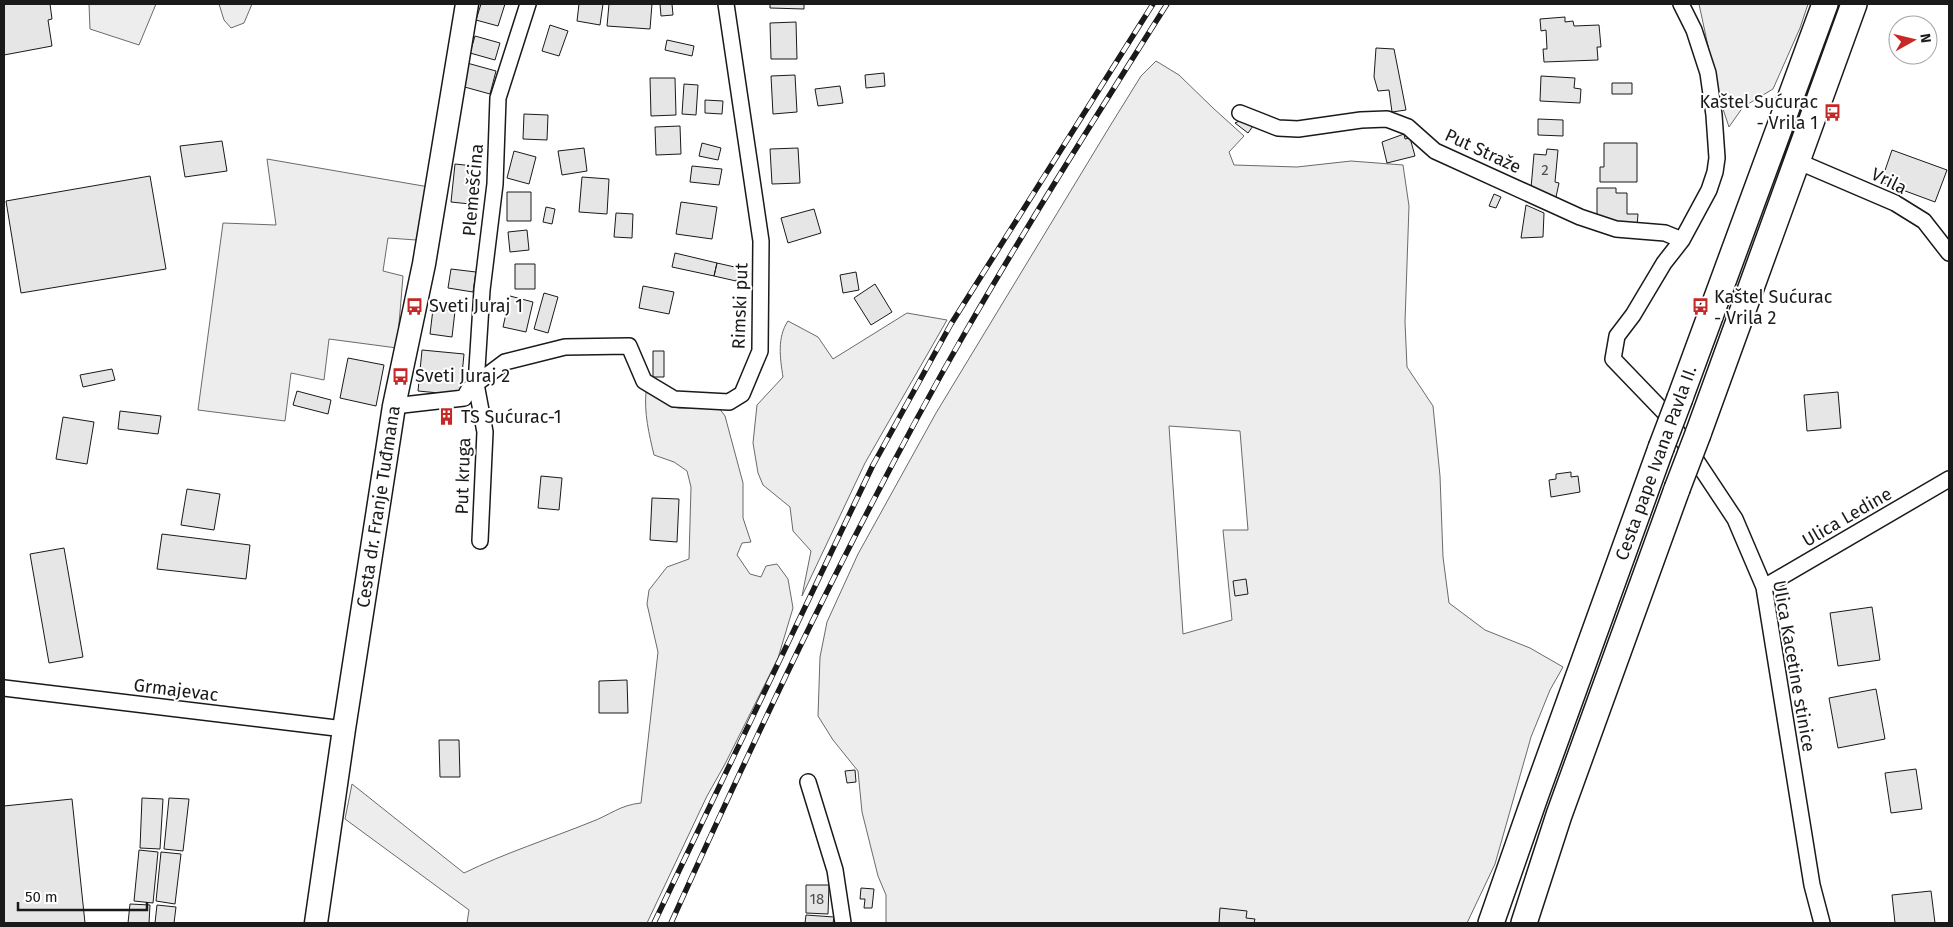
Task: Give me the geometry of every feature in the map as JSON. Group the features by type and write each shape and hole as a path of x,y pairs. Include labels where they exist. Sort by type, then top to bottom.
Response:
{"main road":[{"name":"Cesta dr. Franje Tuđmana","path":"316,923 394,406 424,264 467,4"},
{"name":"Cesta pape Ivana Pavla II.","path":"1491,923 1661,448 1825,4"},
{"name":"Cesta pape Ivana Pavla II.","path":"1524,923 1559,815 1854,4"}],"street":[{"name":"Plemešćina","path":"476,384 482,290 495,184 498,98 528,4"},
{"name":"Rimski put","path":"394,406 464,398 469,389 505,362 565,347 629,346 644,381 674,399 729,402 742,394 760,351 761,241 726,4"},
{"path":"1681,4 1694,30 1708,73 1714,115 1717,158 1709,190 1682,240"},
{"name":"Put Straže","path":"1240,113 1278,128 1298,129 1361,120 1387,120 1408,127 1435,151 1580,217 1616,229 1666,233 1682,240"},
{"name":"Vrila","path":"1797,162 1895,203 1924,220 1949,253"},
{"name":"Ulica Kacetine stinice","path":"1682,240 1664,263 1633,314 1617,336 1613,359 1664,412 1735,519 1764,587 1812,885 1822,923"},
{"name":"Put kruga","path":"476,384 484,432 480,541"},
{"name":"Ulica Ledine","path":"1764,587 1949,479"},
{"name":"Grmajevac","path":"4,688 344,729"},
{"path":"808,782 835,870 843,923"}],"shaded area":[{"path":"89,4 156,4 139,45 90,29"},
{"path":"219,4 252,4 244,23 231,28 224,20"},
{"path":"1699,4 1808,4 1800,28 1773,89 1743,107 1729,127 1719,97"},
{"path":"1156,61 1179,75 1244,136 1229,152 1234,165 1297,167 1351,161 1403,165 1409,206 1405,322 1407,367 1433,406 1440,476 1443,557 1449,603 1485,630 1530,648 1563,667 1550,690 1531,737 1495,864 1467,923 886,923 886,895 878,876 862,812 858,771 833,740 818,716 820,657 827,622 858,554 936,413 1141,76","holes":["1169,426 1240,431 1248,530 1223,530 1232,620 1183,634"]},
{"path":"267,159 429,187 416,240 388,238 383,271 403,276 397,348 329,339 324,380 291,373 285,421 198,410 223,223 276,225"},
{"path":"907,313 947,320 865,463 802,596 811,551 793,531 790,507 763,485 758,473 753,443 757,405 783,377 780,348 782,334 788,321 818,337 833,359"},
{"path":"646,392 678,408 719,408 725,416 743,483 743,518 751,542 742,543 737,555 750,574 761,577 766,566 777,564 788,579 793,608 778,658 707,796 647,923 467,923 469,910 345,819 352,784 464,873 621,808 641,803 658,652 647,604 649,590 667,567 689,559 691,487 687,471 674,462 654,455 646,416"}],"building":[{"path":"4,4 50,4 52,19 48,20 52,46 4,55"},
{"path":"481,4 505,4 498,26 476,20"},
{"path":"579,4 603,4 600,25 577,21"},
{"path":"609,4 652,4 650,29 607,26"},
{"path":"660,4 672,4 673,15 661,16"},
{"path":"770,4 804,4 804,9 770,8"},
{"path":"1565,17 1565,22 1573,21 1574,26 1599,25 1601,47 1597,47 1598,60 1544,62 1543,49 1547,49 1546,30 1541,31 1540,19"},
{"path":"796,22 797,59 771,59 770,23"},
{"path":"550,25 568,31 559,56 542,51"},
{"path":"475,36 500,43 495,60 470,53"},
{"path":"667,40 694,46 692,56 665,50"},
{"path":"1376,48 1394,49 1406,110 1392,112 1389,90 1378,91 1374,77"},
{"path":"467,63 496,71 490,94 461,86"},
{"path":"884,73 885,86 866,88 865,75"},
{"path":"795,75 797,112 773,114 771,76"},
{"path":"1541,76 1575,78 1574,88 1581,89 1580,103 1540,101"},
{"path":"650,78 675,78 676,115 651,116"},
{"path":"1612,83 1632,83 1632,94 1612,94"},
{"path":"684,84 698,85 696,115 682,114"},
{"path":"840,86 843,103 818,106 815,89"},
{"path":"705,100 723,101 722,114 705,113"},
{"path":"524,114 548,115 547,140 523,139"},
{"path":"1244,119 1253,126 1248,133 1235,123"},
{"path":"1538,119 1563,120 1563,136 1538,135"},
{"path":"680,126 681,154 656,155 655,127"},
{"path":"1404,134 1405,139 1410,138 1415,156 1387,163 1382,142"},
{"path":"222,141 227,171 185,177 180,146"},
{"path":"702,143 721,148 718,160 699,156"},
{"path":"1604,143 1637,143 1637,182 1600,182 1600,167 1604,167"},
{"path":"584,148 587,171 562,175 558,151"},
{"path":"798,148 800,183 772,184 770,149"},
{"path":"1547,149 1558,150 1555,182 1559,183 1556,197 1531,188 1534,154 1546,155"},
{"path":"1892,150 1947,170 1935,202 1881,182"},
{"path":"514,151 536,157 529,184 507,178"},
{"path":"455,164 474,166 470,204 451,202"},
{"path":"692,166 722,169 719,185 690,182"},
{"path":"150,176 166,269 21,293 6,201"},
{"path":"582,177 609,179 607,214 579,212"},
{"path":"1597,188 1616,188 1616,193 1627,193 1627,214 1638,214 1637,226 1625,226 1597,217"},
{"path":"507,192 531,192 531,221 507,221"},
{"path":"1494,194 1501,197 1496,208 1489,206"},
{"path":"681,202 717,207 712,239 676,234"},
{"path":"1526,205 1544,213 1543,237 1521,238"},
{"path":"546,207 555,209 552,224 543,222"},
{"path":"814,209 821,233 788,243 781,218"},
{"path":"616,213 633,214 632,238 614,237"},
{"path":"527,230 529,250 510,252 508,232"},
{"path":"675,253 717,263 714,276 672,267"},
{"path":"717,263 739,268 736,281 714,276"},
{"path":"515,264 535,264 535,289 515,289"},
{"path":"451,269 476,272 473,292 448,288"},
{"path":"856,272 859,290 843,293 840,275"},
{"path":"875,284 892,312 871,325 854,298"},
{"path":"643,286 674,292 669,314 639,308"},
{"path":"544,293 558,297 548,333 534,329"},
{"path":"510,296 533,302 526,332 503,327"},
{"path":"433,309 455,311 452,337 430,334"},
{"path":"422,350 464,354 460,395 418,391"},
{"path":"653,351 664,351 664,377 653,377"},
{"path":"348,358 384,365 376,406 340,398"},
{"path":"112,369 115,380 83,387 80,375"},
{"path":"297,391 331,400 328,414 293,405"},
{"path":"1838,392 1841,428 1807,431 1804,395"},
{"path":"120,411 161,416 158,434 118,429"},
{"name":"TS Sućurac-1","path":"445,411 452,414 449,423 442,420"},
{"path":"63,417 94,422 87,464 56,459"},
{"path":"1571,472 1571,477 1578,476 1580,492 1551,497 1549,480 1556,479 1556,474"},
{"path":"541,476 562,478 559,510 538,508"},
{"path":"187,489 220,494 214,530 181,525"},
{"path":"652,498 679,499 677,542 650,540"},
{"path":"162,534 250,545 246,579 157,569"},
{"path":"64,548 83,657 49,663 30,554"},
{"path":"1246,579 1248,594 1235,596 1233,581"},
{"path":"1872,607 1880,660 1838,666 1830,613"},
{"path":"627,680 628,713 599,713 599,681"},
{"path":"1876,689 1885,739 1838,748 1829,698"},
{"path":"439,740 459,740 460,777 440,777"},
{"path":"1916,769 1922,809 1891,813 1885,773"},
{"path":"855,770 856,782 847,783 845,771"},
{"path":"142,798 163,799 160,849 140,848"},
{"path":"169,798 189,799 183,851 164,849"},
{"path":"72,799 85,923 4,923 4,806"},
{"path":"139,850 158,852 153,903 134,901"},
{"path":"161,852 181,854 175,904 156,901"},
{"path":"806,885 829,885 828,914 806,913"},
{"path":"861,888 874,889 872,908 864,908 865,899 860,899"},
{"path":"1931,891 1935,923 1895,923 1892,895"},
{"path":"130,904 150,905 149,923 128,923"},
{"path":"157,905 176,907 174,923 155,923"},
{"path":"1220,908 1247,911 1246,918 1255,919 1254,923 1219,923"},
{"path":"806,915 834,917 833,923 805,923"}],"railway":[{"path":"654,923 873,465 951,324 1153,4"},
{"path":"671,923 811,623 925,403 1015,248 1167,4"}],"place":[{"name":"Kaštel Sućurac - Vrila 1","path":"1832,112"},
{"name":"Sveti Juraj 1","path":"415,306"},
{"name":"Kaštel Sućurac - Vrila 2","path":"1700,307"},
{"name":"Sveti Juraj 2","path":"401,376"},
{"name":"TS Sućurac-1","path":"447,417"}]}
